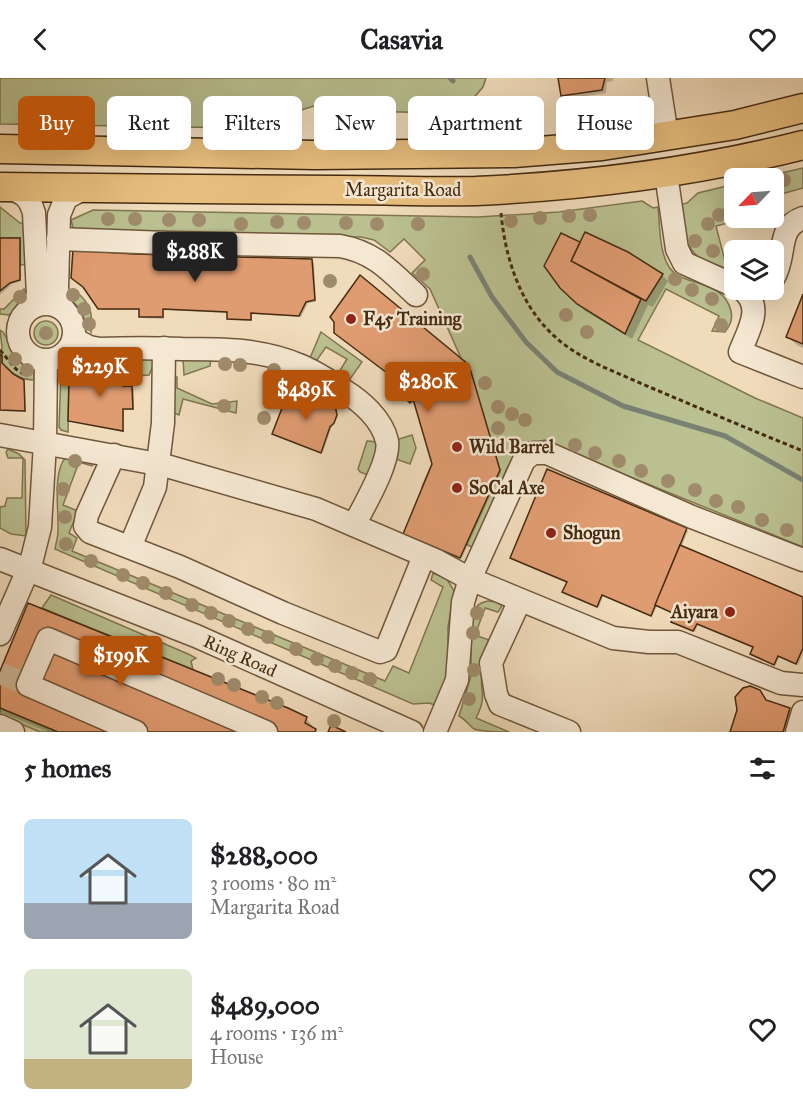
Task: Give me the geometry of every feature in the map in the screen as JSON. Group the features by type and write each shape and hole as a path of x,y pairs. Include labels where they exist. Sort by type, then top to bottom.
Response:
{"main road":[{"name":"Margarita Road","path":"0,149 426,155 514,153 602,146 667,136 735,125 803,108"},
{"path":"389,190 421,177 502,176 556,172 634,161 652,155 663,148 667,136"},
{"name":"Margarita Road","path":"4,187 475,191 666,174 803,145"}],"street":[{"path":"658,78 667,136"},
{"path":"666,174 678,249 684,263 724,280"},
{"path":"4,187 23,194 31,201 34,213 38,295 33,307"},
{"path":"64,310 51,304 33,307 9,323 18,335 22,348 32,357 46,361 63,356 74,339 73,324 57,297 58,239 61,206 72,193 83,189"},
{"path":"784,250 788,226 803,218"},
{"path":"58,239 340,246 357,249 376,258 416,295"},
{"path":"750,300 754,313 740,352 803,377"},
{"path":"74,339 89,347 100,349 223,349 256,352 300,365 327,380 366,407 382,429 387,442 386,453 371,493 354,525"},
{"path":"130,547 155,487 163,423 164,348"},
{"path":"0,634 28,569 40,527 45,443 46,361"},
{"path":"0,435 158,464 316,509 424,556 470,579 613,638 678,642 775,681 801,680"},
{"path":"435,732 457,680 463,602 470,579 524,460 533,453 547,453 692,517 803,560"},
{"path":"114,455 87,515 85,526 90,532 380,652 386,650 424,556"},
{"name":"Ring Road","path":"0,559 196,636 412,732"},
{"path":"520,600 491,663 496,694 500,704 569,732"},
{"path":"136,732 28,685 48,639 266,732"},
{"path":"797,732 803,712"},
{"path":"0,726 13,732"}],"path":[{"path":"500,211 507,251 518,284 532,311 552,334 587,359 803,451"},
{"path":"0,350 28,380"},
{"path":"64,384 65,377 77,373 89,362"}],"green space":[{"path":"0,78 486,78 483,87 475,96 408,96 408,112 396,112 396,96 314,96 314,106 302,110 302,96 203,96 203,127 191,127 191,96 107,96 107,126 95,126 95,96 18,96 18,124 0,124"},
{"path":"803,168 803,188 784,193 784,172"},
{"path":"724,187 724,224 716,226 724,257 724,268 699,257 690,247 682,204 687,203 698,193"},
{"path":"642,201 653,208 658,207 662,246 669,267 675,274 712,288 724,297 724,300 727,300 732,317 730,325 725,332 712,331 719,316 666,289 638,340 755,398 803,418 803,547 545,440 531,443 518,450 507,468 473,548 466,544 480,512 422,487 432,464 492,488 500,470 461,358 430,289 412,273 425,260 404,239 390,252 374,240 361,237 80,230 73,228 71,220 93,210 478,217 559,212"},
{"path":"0,207 20,223 28,223 33,264 20,265 20,238 0,238"},
{"path":"24,289 28,295 14,311 9,315 0,314 0,309 4,309"},
{"path":"73,289 90,308 91,332 78,307 64,293"},
{"path":"46,321 54,325 58,333 54,341 46,345 38,341 34,333 38,325"},
{"path":"0,330 16,355 33,370 35,380 24,379 16,375 2,363"},
{"path":"321,332 362,362 350,379 339,372 347,359 326,347 317,360 310,358"},
{"path":"87,357 153,358 153,366 149,375 135,376 135,368 92,366 75,380 69,381 68,432 61,430 59,427 61,374"},
{"path":"211,358 210,366 184,375 183,359"},
{"path":"172,376 177,377 177,388 212,404 237,401 236,413 183,399 179,415 174,413"},
{"path":"303,378 333,394 335,405 326,398 313,399 304,396"},
{"path":"412,435 416,448 410,464 396,459 396,440"},
{"path":"367,441 378,442 370,476 358,469"},
{"path":"8,449 23,458 8,458 6,452"},
{"path":"66,457 96,461 92,466 79,462 63,505 78,511 69,533 77,538 72,551 385,681 393,666 409,673 443,587 431,580 433,573 447,579 454,591 448,627 448,672 443,691 435,705 413,704 55,549 58,531 59,472"},
{"path":"23,458 25,460 26,536 11,534 0,528 0,507 5,506 7,498 22,498"},
{"path":"51,595 196,658 191,661 193,670 42,608"},
{"path":"488,601 502,606 498,612 485,608 475,635 489,640 490,644 481,679 482,704 476,718 509,732 474,729 459,716 471,676 472,615 478,605"},
{"path":"0,708 58,732 40,732 0,715"}],"building":[{"path":"558,78 605,78 602,90 561,96"},
{"path":"585,232 628,252 663,274 646,301 571,261"},
{"path":"561,233 580,242 571,261 641,299 625,334 577,304 560,288 544,266"},
{"path":"0,238 20,238 20,280 10,283 0,291"},
{"path":"73,250 312,259 315,300 306,302 299,316 251,313 251,320 227,319 227,312 163,309 163,317 139,317 139,309 98,309 83,287 71,278"},
{"path":"360,275 469,365 500,470 460,558 403,534 432,464 413,399 410,403 390,385 395,379 334,333 334,322 330,317"},
{"path":"803,294 803,344 786,337"},
{"path":"0,355 2,355 2,363 13,374 24,380 25,411 0,410"},
{"path":"92,366 124,367 123,386 132,386 133,409 123,409 123,431 68,421 69,381 75,380"},
{"path":"289,390 313,399 326,398 335,405 337,415 321,453 272,434"},
{"path":"547,469 687,528 651,616 602,595 597,607 562,592 567,582 510,558"},
{"path":"680,545 803,597 803,648 796,664 778,656 774,665 750,654 753,647 697,624 693,631 671,622 675,614 655,605"},
{"path":"28,603 288,708 307,717 305,723 316,729 315,732 58,732 0,708 0,671"},
{"path":"750,686 760,690 766,700 790,708 783,732 730,732 737,710 735,697 743,688"},
{"path":"331,725 346,732 328,732"}],"waterway":[{"path":"450,78 453,81"},
{"path":"470,257 492,297 526,342 557,372 623,406 725,436 803,480"}],"tunnel":[{"path":"0,673 28,685"}],"place":[{"name":"F45 Training","path":"351,319"},
{"name":"Wild Barrel","path":"457,447"},
{"name":"SoCal Axe","path":"457,488"},
{"name":"Shogun","path":"551,533"},
{"name":"Aiyara","path":"730,612"}]}
